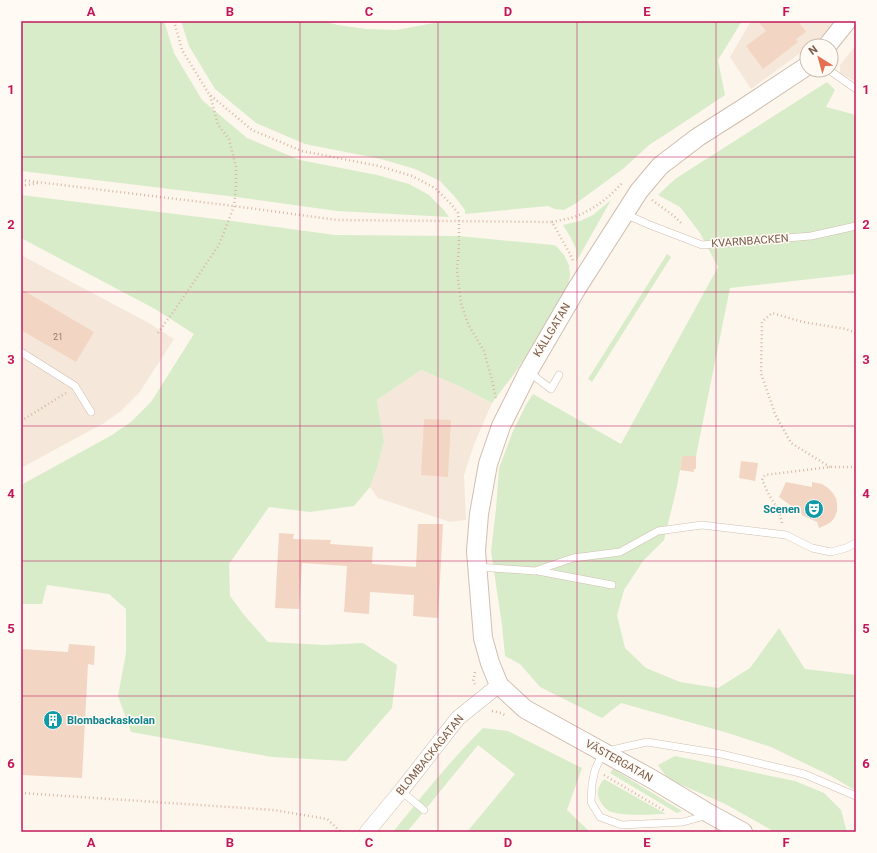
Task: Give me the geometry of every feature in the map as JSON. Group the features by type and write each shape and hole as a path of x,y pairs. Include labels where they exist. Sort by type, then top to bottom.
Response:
{"street":[{"path":"833,38 847,21"},
{"name":"KÄLLGATAN","path":"492,690 490,663 483,638 476,551 479,514 488,464 501,426 528,372 577,288 639,191 660,166 698,137 742,110 799,71"},
{"name":"VÄSTERGATAN","path":"492,690 652,779 743,832"},
{"name":"BLOMBACKAGATAN","path":"367,832 458,718 492,690"}],"lane":[{"path":"839,77 856,89"},
{"name":"KVARNBACKEN","path":"625,214 702,245 811,236 856,226"},
{"path":"21,352 76,386 91,412"},
{"path":"528,372 551,389 559,374"},
{"path":"536,571 573,558 620,552 658,531 702,525 786,535 812,548 831,552 856,544"},
{"path":"478,567 536,571 612,585"},
{"path":"710,814 683,822 622,825 600,817 591,802 592,784 595,770 603,752 646,742 721,754 804,774 856,796"},
{"path":"401,791 424,810"}],"path":[{"path":"158,333 219,245 234,206 236,187 236,167 229,139 218,125 209,94 182,50 174,21"},
{"path":"209,94 252,130 302,151 379,166 412,176 435,188 450,203 458,213 459,222 457,271 461,303 468,324 484,351 493,384 501,426"},
{"path":"21,180 337,220 459,222 552,222 576,216 591,209 614,192 623,182 639,191 674,216 702,245"},
{"path":"21,186 43,183"},
{"path":"552,222 570,254 577,271 577,288"},
{"path":"830,467 791,443 775,414 761,373 762,322 772,314 803,322 856,332"},
{"path":"21,422 76,386"},
{"path":"786,535 779,511 762,480 765,475 830,467 856,467"},
{"path":"475,671 473,682 492,690 485,710 500,713 511,718"},
{"path":"595,770 683,822"},
{"path":"21,794 274,810 326,819 341,832"}],"shaded area":[{"path":"751,21 840,21 820,38 799,38 799,54 751,89 730,57"},
{"path":"856,45 856,82 840,73 840,65"},
{"path":"21,255 147,322 174,339 139,393 121,411 104,423 21,468"},
{"path":"421,370 459,386 492,403 475,442 464,475 466,520 450,522 378,498 370,487 378,465 384,441 377,400"}],"green space":[{"path":"21,21 164,21 174,53 202,100 247,138 300,160 377,175 409,184 429,195 449,217 337,211 236,197 21,171"},
{"path":"181,21 321,21 366,29 396,30 445,21 742,21 718,60 725,95 649,145 623,169 575,204 564,210 555,209 548,206 465,214 465,210 456,198 440,181 415,169 381,159 305,144 256,123 215,89 189,46"},
{"path":"827,82 835,90 826,107 856,115 856,274 730,288 696,456 682,456 676,491 664,540 643,561 624,590 617,615 625,648 646,668 680,682 718,688 750,668 779,628 805,669 856,675 856,791 831,776 771,747 728,733 621,703 602,718 540,687 520,664 505,656 491,551 499,468 513,431 533,394 621,444 718,267 700,233 680,207 658,195 675,179"},
{"path":"21,195 335,235 458,236 553,245 556,246 564,255 569,265 570,276 564,300 514,374 492,403 459,386 421,370 377,400 384,441 378,465 370,487 354,506 310,512 269,507 229,564 230,596 244,615 268,642 325,645 363,643 397,665 392,708 346,761 272,757 131,732 118,696 126,653 126,609 109,594 47,585 42,604 21,604 21,485 112,435 131,422 151,402 194,334 155,309 21,238"},
{"path":"611,200 576,262 576,249 563,225 580,221 593,215"},
{"path":"667,254 671,257 592,382 588,379"},
{"path":"483,728 508,731 582,768 567,810 590,832 467,832 515,774 478,745 407,832 393,832 448,765"},
{"path":"675,756 795,781 824,793 841,810 847,832 775,832 725,804 668,779 658,765"},
{"path":"613,769 682,811 677,813 610,773"},
{"path":"604,779 666,814 629,815 609,811 602,804 598,796 598,788"}],"building":[{"path":"758,21 798,21 806,32 796,39 798,42 763,69 746,46 766,31"},
{"path":"21,289 94,332 76,362 21,330"},
{"path":"424,419 451,420 448,477 421,475"},
{"path":"682,456 696,456 696,469 694,469 694,472 680,470"},
{"path":"741,461 758,463 755,481 739,478"},
{"path":"786,482 812,487 812,482 822,484 828,488 836,498 837,511 835,517 831,522 819,528 817,522 802,515 779,497"},
{"path":"418,524 443,524 438,618 413,616 414,595 370,592 369,614 344,612 347,566 302,563 299,609 275,608 279,533 294,534 293,539 331,540 330,544 373,547 372,564 416,567"},
{"name":"Blombackaskolan","path":"69,644 95,646 94,665 88,664 82,778 21,775 21,649 68,652"}],"place":[{"name":"Scenen","path":"814,509"},
{"name":"Blombackaskolan","path":"53,720"}]}
